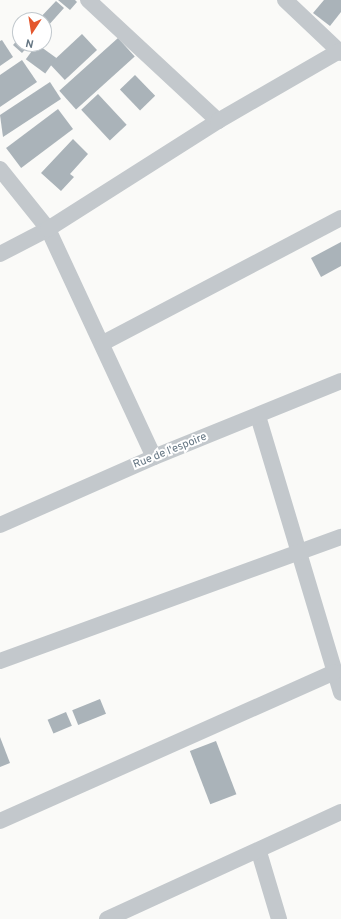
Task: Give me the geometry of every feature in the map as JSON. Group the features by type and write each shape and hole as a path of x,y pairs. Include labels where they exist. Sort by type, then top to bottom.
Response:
{"street":[{"path":"88,0 218,121"},
{"path":"0,254 48,229 218,121 340,52 285,0"},
{"path":"0,169 48,229 103,343 154,457"},
{"path":"103,343 341,218"},
{"name":"Rue de l'espoire","path":"0,525 154,457 341,381"},
{"path":"258,416 341,693"},
{"path":"0,661 300,553 341,536"},
{"path":"0,821 334,672"},
{"path":"107,919 133,914 341,812"},
{"path":"259,852 279,919"}],"building":[{"path":"58,0 75,0 77,2 70,10"},
{"path":"324,0 341,0 341,12 330,26 313,13"},
{"path":"56,1 64,8 52,21 52,12 46,12"},
{"path":"82,34 97,50 65,80 50,64"},
{"path":"118,38 135,57 76,109 59,91"},
{"path":"2,40 13,57 0,66 0,41"},
{"path":"31,52 48,52 56,58 45,73 26,59"},
{"path":"22,60 37,82 0,107 0,75"},
{"path":"135,75 155,96 140,110 120,90"},
{"path":"50,82 61,99 3,137 0,115"},
{"path":"98,94 127,125 110,140 81,110"},
{"path":"58,109 73,129 21,168 6,148"},
{"path":"73,139 88,154 70,174 74,177 61,191 41,173"},
{"path":"341,242 341,266 321,277 311,258"},
{"path":"100,699 106,714 78,725 72,710"},
{"path":"66,712 72,726 53,734 48,720"},
{"path":"0,737 10,763 0,767"},
{"path":"216,741 236,794 210,804 190,751"}]}
